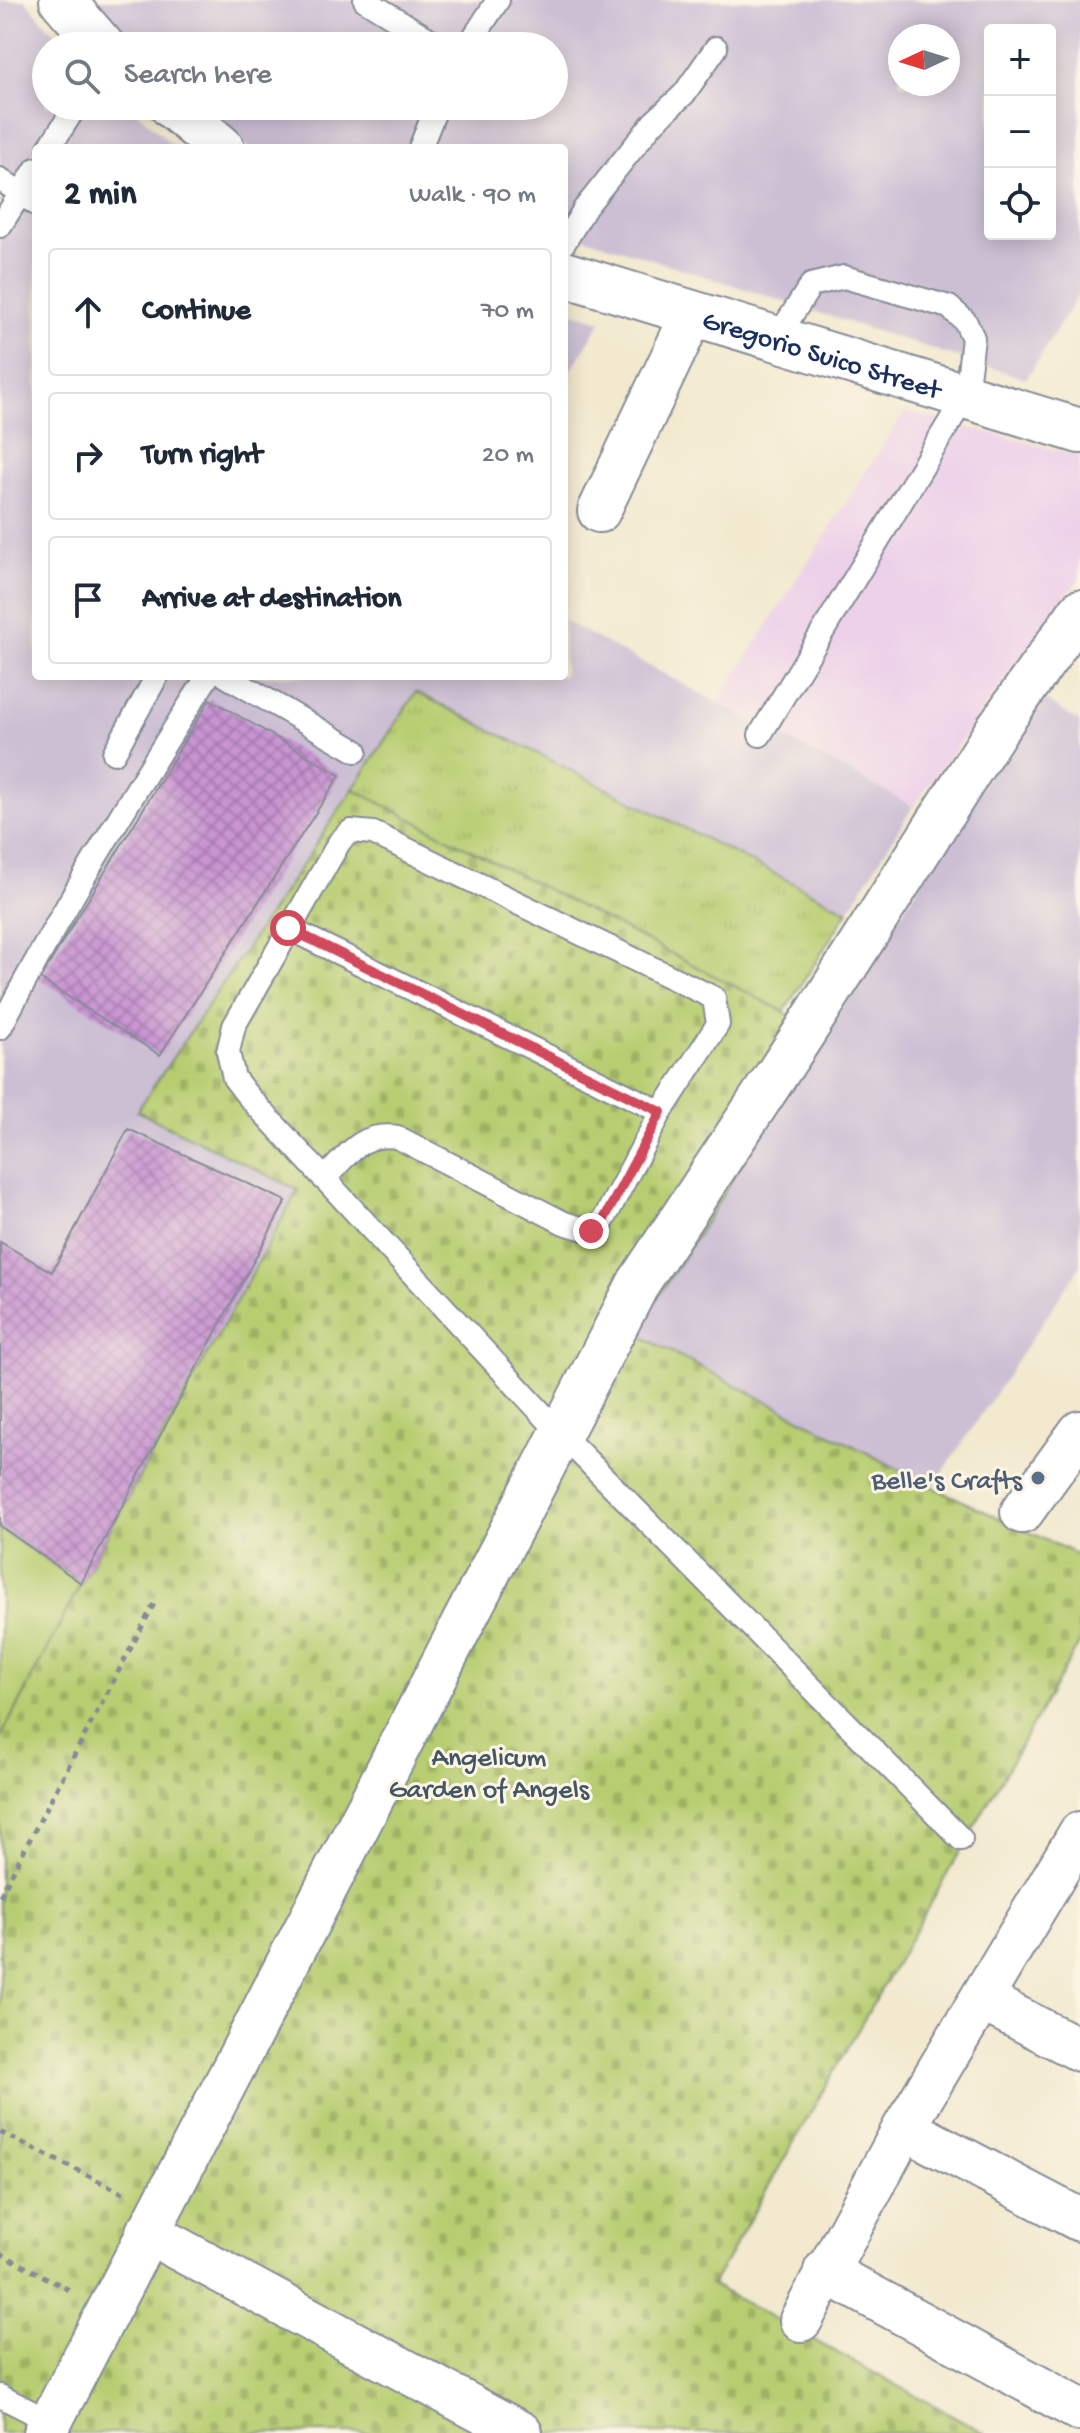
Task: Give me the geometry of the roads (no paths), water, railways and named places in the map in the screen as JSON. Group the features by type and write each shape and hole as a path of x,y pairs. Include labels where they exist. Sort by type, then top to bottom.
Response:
{"street":[{"path":"62,0 90,32"},
{"path":"189,120 217,144"},
{"name":"Gregorio Suico Street","path":"568,275 1080,431"},
{"path":"599,511 693,313"},
{"path":"48,2428 152,2221 639,1282 802,1036 997,729 1080,611"},
{"path":"1022,1512 1080,1432"},
{"path":"801,2320 904,2128 1077,1847"},
{"path":"983,2000 1080,2050"},
{"path":"904,2128 1080,2220"},
{"path":"152,2221 521,2433"},
{"path":"825,2271 1080,2410"}],"lane":[{"path":"365,0 417,32"},
{"path":"477,32 498,0"},
{"path":"568,236 585,208 653,123 684,94 716,48"},
{"path":"52,144 67,120"},
{"path":"422,144 431,120"},
{"path":"0,179 28,199 0,226"},
{"path":"760,735 966,395 973,338 965,321 949,307 844,277 811,285 777,338"},
{"path":"114,753 155,680"},
{"path":"0,1028 124,809 205,680"},
{"path":"233,680 356,751"},
{"path":"324,1179 362,1141 378,1135 397,1137 564,1223 591,1231 601,1225 661,1112 718,1024 714,998 363,830 351,831 340,841 288,928 234,1026 228,1052 234,1078 240,1087 324,1179 559,1432 961,1839"},
{"path":"288,928 661,1112"},
{"path":"0,2396 48,2428"}],"place":[{"name":"Belle's Crafts","path":"1038,1478"}],"park label":[{"name":"Angelicum Garden of Angels","path":"489,1771"}]}
